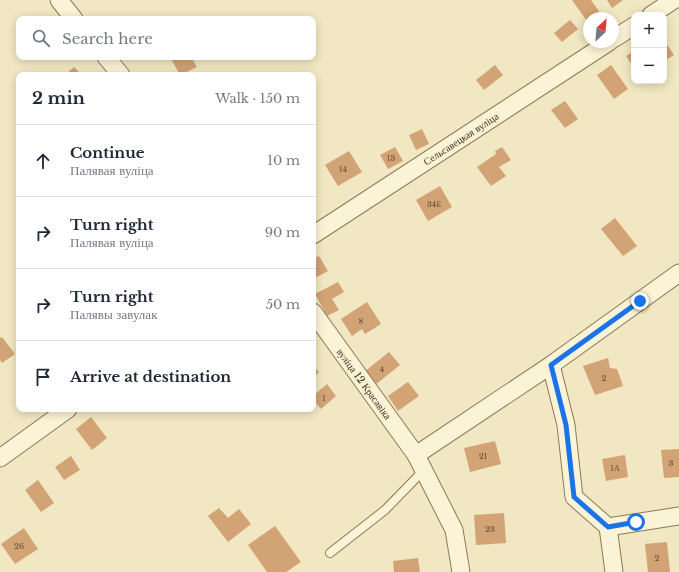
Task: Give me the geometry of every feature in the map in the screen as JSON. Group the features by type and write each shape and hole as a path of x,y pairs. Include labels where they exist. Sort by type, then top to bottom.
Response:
{"street":[{"path":"59,0 72,16"},
{"path":"656,12 674,0"},
{"path":"619,36 631,28"},
{"name":"Сельсавецкая вуліца","path":"316,233 600,48"},
{"path":"108,60 118,72"},
{"path":"416,455 551,365 679,273"},
{"name":"вуліца 12 Красавіка","path":"316,316 416,455 454,530 461,572"},
{"path":"551,365 566,425 574,497 608,527 614,572"},
{"path":"0,458 64,412"},
{"path":"608,527 679,516"}],"lane":[{"path":"330,553 385,510 423,471"}],"building":[{"path":"572,0 591,0 600,12 583,12 583,16"},
{"path":"607,0 623,0 612,8"},
{"path":"570,20 578,29 562,42 554,33"},
{"path":"667,44 674,55 667,59"},
{"path":"631,53 631,64 626,56"},
{"path":"172,60 193,60 197,67 186,72 178,72"},
{"path":"495,65 503,75 484,90 476,80"},
{"path":"611,65 628,89 614,99 597,75"},
{"path":"74,67 79,72 68,72"},
{"path":"565,101 578,119 565,128 551,110"},
{"path":"422,129 429,144 416,150 409,135"},
{"path":"395,147 403,161 388,169 380,155"},
{"path":"502,147 511,160 499,167 506,176 491,186 477,167 496,154 495,151"},
{"path":"349,151 362,172 338,186 325,165"},
{"path":"440,186 452,207 428,221 416,200"},
{"path":"615,218 637,246 623,256 601,229"},
{"path":"319,256 328,271 316,277 316,258"},
{"path":"338,282 344,292 332,299 339,310 327,316 316,293"},
{"path":"367,302 381,324 365,334 362,329 352,336 341,319"},
{"path":"2,337 15,354 2,363 0,360 0,338"},
{"path":"389,352 400,365 375,385 364,372"},
{"path":"608,358 610,368 617,369 623,386 595,395 583,366"},
{"path":"408,382 419,396 398,411 388,396"},
{"path":"327,384 336,396 321,409 316,403 316,393"},
{"path":"91,417 107,438 92,450 76,429"},
{"path":"495,441 501,464 470,472 464,448"},
{"path":"679,449 679,477 664,478 661,450"},
{"path":"625,455 628,477 606,481 602,459"},
{"path":"71,456 80,470 64,480 55,467"},
{"path":"38,480 54,503 41,512 25,490"},
{"path":"219,508 228,518 239,509 251,524 228,542 208,516"},
{"path":"504,513 506,543 476,545 474,515"},
{"path":"275,526 301,562 286,572 267,572 248,545"},
{"path":"24,528 38,549 15,564 1,544"},
{"path":"667,542 670,572 648,572 645,544"},
{"path":"418,558 420,572 394,572 393,561"}],"route":[{"path":"636,522 608,527 574,497 566,425 551,365 640,301"}]}
